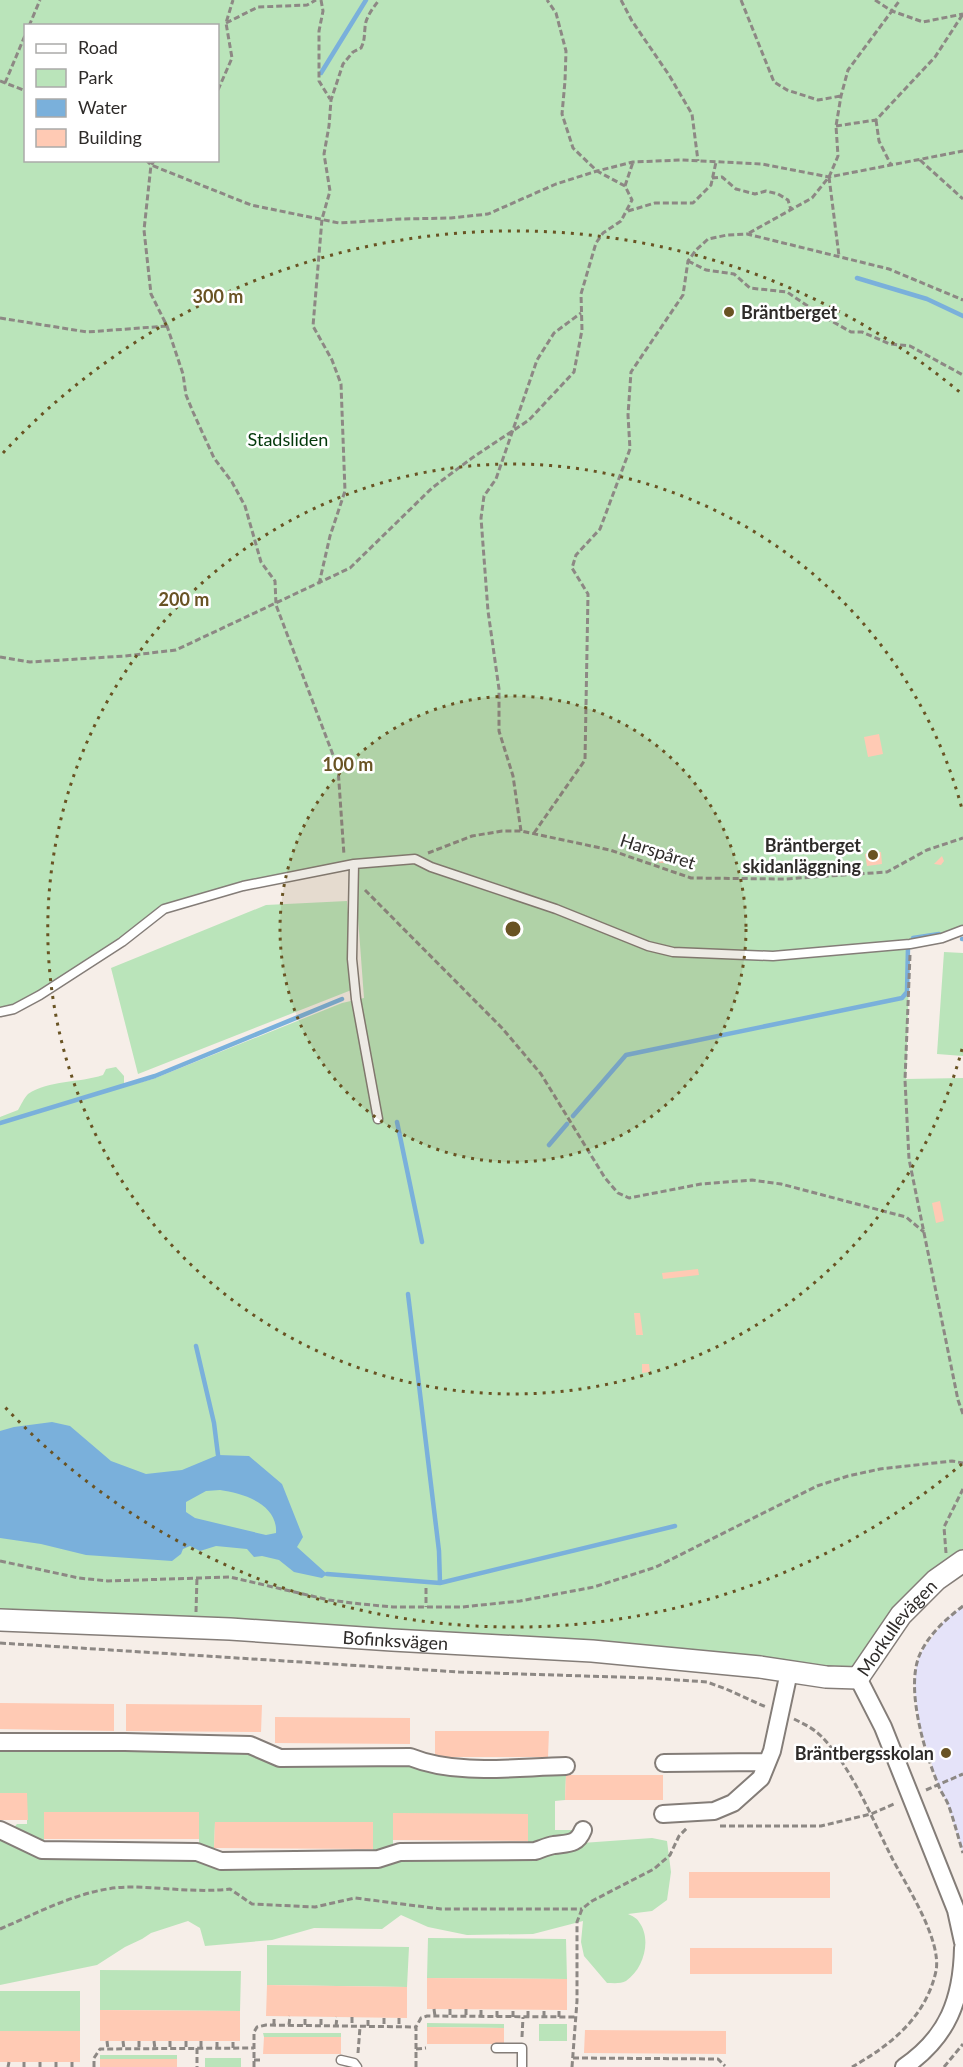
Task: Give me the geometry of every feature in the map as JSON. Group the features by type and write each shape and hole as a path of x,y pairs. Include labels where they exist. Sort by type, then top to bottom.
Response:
{"street":[{"name":"Morkullevägen","path":"957,1565 936,1580 901,1615 858,1678 883,1727 956,1910 963,1942"},
{"name":"Bofinksvägen","path":"0,1620 230,1629 592,1651 826,1677 858,1678"},
{"path":"663,1814 714,1811 733,1803 761,1778 772,1751 789,1672"},
{"path":"0,1742 250,1745 280,1758 410,1757 429,1765 458,1769 566,1766"},
{"path":"664,1763 767,1762"},
{"path":"0,1830 42,1850 197,1852 221,1861 378,1859 400,1852 534,1851 554,1845 572,1844 580,1838 583,1830"},
{"path":"904,2067 940,2034 958,1995 963,1948"}],"lane":[{"path":"0,1012 14,1009 63,980 122,942 164,909 243,886 349,865 415,859 431,867 556,909 648,946 673,952 773,956 910,944 942,938 963,930"},
{"path":"349,865 352,959 356,999 378,1119"},
{"path":"496,2048 522,2048 522,2067"},
{"path":"341,2060 356,2065"}],"path":[{"path":"30,24 40,0"},
{"path":"219,88 232,58 226,23 233,0"},
{"path":"226,23 258,7 307,5 319,0 323,10 319,31 319,81 331,100"},
{"path":"319,584 330,536 345,491 341,384 332,360 313,326 322,219 330,191 324,154 331,100 343,64 353,52 361,48 366,37 364,27 379,0"},
{"path":"0,657 30,662 125,656 176,650 319,584 350,568 432,488 529,420 574,372 582,330 581,294 596,243 603,233 621,221 632,200 625,186 597,171 573,148 562,114 566,51 556,14 547,0"},
{"path":"621,0 692,114 698,161"},
{"path":"741,0 774,82 787,90 818,100 841,96"},
{"path":"875,0 892,11 923,22 963,14"},
{"path":"747,234 812,198 829,177 838,156 836,126 848,70 900,0"},
{"path":"836,126 876,120 935,57 963,14"},
{"path":"24,37 2,82 24,90"},
{"path":"876,120 879,141 891,165"},
{"path":"148,162 251,205 339,223 451,219 488,214 556,184 633,162 698,161 762,164 829,177 963,151"},
{"path":"920,160 963,199"},
{"path":"153,162 151,165 144,230 151,294 167,326 193,412 214,458 232,482 245,506 261,562 274,581 276,605 338,768 349,865 360,884 502,1028 541,1074 605,1178 618,1193 629,1198 701,1184 753,1180 781,1184 906,1217 924,1232"},
{"path":"625,186 633,162"},
{"path":"628,211 655,203 693,203 711,185 716,162"},
{"path":"712,177 722,177 736,189 755,194 766,191 778,194 788,200 791,210"},
{"path":"829,177 839,257"},
{"path":"534,833 585,760 588,594 572,567 576,555 600,529 630,448 628,415 631,372 683,295 688,261 696,250 708,239 727,234 747,234 889,269 963,300"},
{"path":"688,261 706,270 734,274 750,288 787,292 851,332 862,332 890,344 910,346 963,375"},
{"path":"521,831 513,776 499,731 499,689 488,611 481,518 484,496 496,479 537,360 554,333 581,313"},
{"path":"0,318 87,332 167,326"},
{"name":"Harspåret","path":"415,859 472,836 502,831 521,831 610,850 691,878 785,879 887,872 927,850 963,838"},
{"path":"910,944 906,1080 909,1159 958,1400 963,1414"},
{"path":"0,1561 79,1578 108,1581 230,1577 329,1600 393,1606 462,1607 520,1601 594,1587 656,1567 817,1486 848,1476 880,1469 952,1461 963,1463"},
{"path":"957,1565 945,1550 944,1527 963,1489"},
{"path":"426,1588 426,1607"},
{"path":"963,1606 944,1621 920,1654 916,1669 915,1691 919,1723 963,1853"},
{"path":"0,1643 459,1672 707,1682 808,1726 822,1737 855,1784 923,1916 935,1949 936,1969 926,2000 908,2027 889,2043 852,2067"},
{"path":"649,1678 656,1676"},
{"path":"926,1790 963,1774"},
{"path":"713,1826 821,1826 872,1814 894,1804"},
{"path":"572,2067 577,2001 579,1942 577,1922 582,1909 592,1900 654,1869 670,1855 679,1836 688,1827 695,1827"},
{"path":"0,1929 80,1896 126,1887 211,1891 230,1889 252,1904 315,1907 355,1898 441,1909 582,1909"},
{"path":"434,2009 435,2016"},
{"path":"450,2009 450,2016"},
{"path":"466,2009 466,2016"},
{"path":"481,2009 481,2016"},
{"path":"497,2009 497,2017"},
{"path":"513,2010 513,2017"},
{"path":"528,2010 528,2017"},
{"path":"544,2010 544,2017"},
{"path":"559,2010 559,2017"},
{"path":"274,2016 274,2025"},
{"path":"289,2025 290,2016"},
{"path":"305,2016 305,2025"},
{"path":"416,2067 416,2027 421,2018 435,2016 575,2017"},
{"path":"321,2017 321,2025"},
{"path":"336,2026 337,2017"},
{"path":"352,2017 352,2026"},
{"path":"368,2017 368,2026"},
{"path":"522,2048 523,2017"},
{"path":"384,2018 384,2026"},
{"path":"399,2018 399,2027"},
{"path":"254,2067 254,2032 257,2027 321,2025 416,2027"},
{"path":"356,2065 360,2026"},
{"path":"107,2041 108,2049"},
{"path":"123,2041 124,2049"},
{"path":"139,2041 139,2049"},
{"path":"154,2041 155,2049"},
{"path":"170,2041 170,2049"},
{"path":"186,2041 186,2049"},
{"path":"197,2067 201,2041"},
{"path":"217,2041 217,2048"},
{"path":"232,2048 233,2041"},
{"path":"944,2067 963,2044"},
{"path":"94,2067 94,2058 100,2049 254,2048"},
{"path":"416,2049 426,2048"},
{"path":"573,2058 718,2059 725,2066"},
{"path":"254,2060 262,2060"},
{"path":"8,2067 9,2062"},
{"path":"24,2062 24,2067"},
{"path":"40,2062 40,2067"},
{"path":"56,2062 56,2067"},
{"path":"72,2062 72,2067"}],"shaded area":[{"name":"Bräntbergsskolan","path":"963,1606 963,1853 919,1723 915,1691 916,1669 920,1654 944,1621"}],"green space":[{"name":"Stadsliden","path":"0,0 963,0 963,930 910,944 906,1079 963,1078 963,1561 858,1678 0,1620 0,1117 18,1110 28,1094 45,1086 94,1078 103,1075 106,1069 116,1067 124,1076 124,1087 153,1079 342,1003 364,998 354,864 243,886 164,909 40,995 0,1012"},
{"path":"347,901 354,989 138,1074 111,968 266,905"},
{"path":"944,952 963,953 963,1056 937,1054"},
{"path":"0,1747 239,1748 397,1761 432,1773 444,1774 562,1773 566,1775 565,1800 555,1801 555,1830 579,1830 580,1833 528,1847 528,1814 393,1814 393,1849 376,1854 373,1849 373,1822 215,1822 214,1854 199,1849 199,1812 45,1812 44,1843 12,1830 17,1824 27,1824 27,1793 0,1793"},
{"path":"0,1830 42,1850 221,1861 652,1838 667,1841 671,1872 667,1900 652,1911 628,1914 637,1919 643,1929 645,1945 637,1969 622,1983 607,1983 584,1956 581,1942 583,1921 533,1934 467,1935 428,1927 401,1915 382,1929 314,1928 272,1940 205,1946 200,1928 188,1921 151,1933 97,1965 0,1985"},
{"path":"428,1938 566,1939 567,1979 427,1978"},
{"path":"267,1945 409,1947 407,1987 267,1985"},
{"path":"100,1970 241,1971 240,2011 100,2010"},
{"path":"0,1991 80,1991 80,2031 0,2031"},
{"path":"427,2023 504,2024 504,2028 427,2027"},
{"path":"539,2024 567,2024 567,2041 539,2041"},
{"path":"263,2033 341,2033 341,2037 264,2037"},
{"path":"100,2055 177,2055 177,2059 100,2059"},
{"path":"205,2058 241,2058 241,2067 205,2067"}],"water":[{"path":"52,1422 70,1426 111,1461 146,1474 182,1470 218,1455 249,1456 282,1484 303,1537 297,1547 327,1574 322,1578 294,1572 279,1560 262,1556 254,1557 247,1549 216,1546 200,1551 190,1546 183,1549 181,1554 172,1561 86,1555 41,1544 0,1538 0,1431","holes":["220,1490 248,1497 265,1507 275,1523 276,1533 266,1535 195,1518 186,1512 186,1502 206,1491"]}],"building":[{"path":"879,734 883,754 868,757 864,737"},
{"path":"675,852 676,863 659,863 659,853"},
{"path":"881,852 882,864 867,866 865,854"},
{"path":"942,856 944,861 941,865 934,864"},
{"path":"940,1201 944,1221 936,1223 932,1203"},
{"path":"698,1269 699,1275 663,1279 662,1273"},
{"path":"634,1313 640,1313 643,1335 636,1335"},
{"path":"642,1364 649,1364 650,1372 642,1373"},
{"path":"0,1703 114,1704 114,1731 0,1729"},
{"path":"126,1704 262,1705 261,1732 126,1731"},
{"path":"275,1717 410,1718 410,1744 275,1743"},
{"path":"435,1731 549,1731 548,1757 435,1757"},
{"path":"566,1775 663,1775 663,1800 565,1800"},
{"path":"0,1793 27,1793 28,1820 0,1820"},
{"path":"44,1812 199,1812 199,1839 44,1839"},
{"path":"393,1813 528,1814 528,1841 393,1840"},
{"path":"215,1822 373,1822 373,1849 214,1848"},
{"path":"689,1872 830,1872 830,1898 689,1898"},
{"path":"690,1948 832,1948 832,1974 690,1974"},
{"path":"427,1978 567,1979 567,2010 427,2009"},
{"path":"267,1985 407,1987 407,2018 266,2016"},
{"path":"100,2010 240,2011 240,2041 100,2041"},
{"path":"427,2027 504,2028 504,2044 427,2044"},
{"path":"585,2030 726,2031 726,2054 584,2053"},
{"path":"0,2031 80,2031 80,2062 0,2062"},
{"path":"264,2037 341,2037 341,2054 263,2054"},
{"path":"100,2059 177,2059 177,2067 100,2067"}],"waterway":[{"path":"321,73 366,0"},
{"path":"857,278 927,299 963,316"},
{"path":"913,938 939,934"},
{"path":"573,1116 626,1055 902,998 907,992 908,947"},
{"path":"0,1123 155,1076 342,999"},
{"path":"397,1122 422,1242"},
{"path":"549,1145 567,1124"},
{"path":"408,1294 439,1551 440,1583"},
{"path":"196,1346 214,1423 218,1455"},
{"path":"327,1574 440,1583 675,1526"}],"place":[{"name":"Bräntberget","path":"729,312"},
{"name":"Bräntberget skidanläggning","path":"873,855"},
{"name":"Bräntbergsskolan","path":"946,1753"}]}
